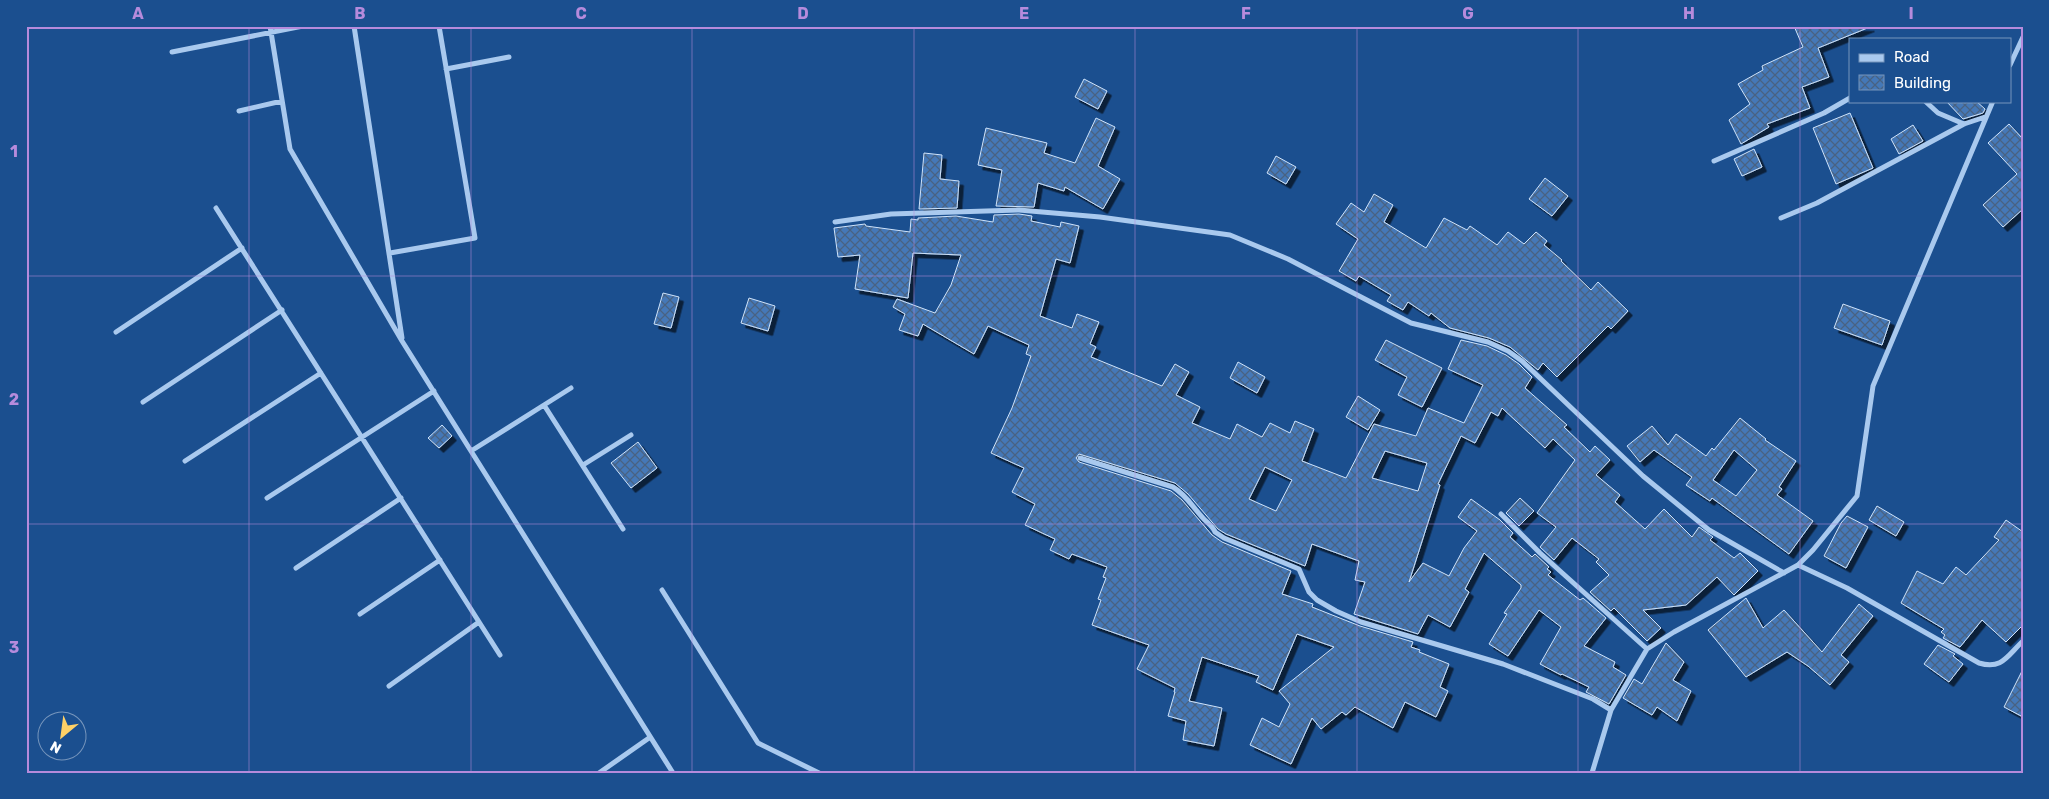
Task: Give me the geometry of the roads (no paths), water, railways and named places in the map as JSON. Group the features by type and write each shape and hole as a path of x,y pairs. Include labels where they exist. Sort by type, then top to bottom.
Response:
{"street":[{"path":"270,26 290,149 402,341 649,738 673,773"},
{"path":"172,52 303,26"},
{"path":"354,26 402,341"},
{"path":"390,253 475,238 439,26"},
{"path":"2012,61 2023,37"},
{"path":"446,69 509,57"},
{"path":"1714,162 1832,109 1849,99"},
{"path":"238,112 282,101"},
{"path":"1926,102 1938,112 1964,124"},
{"path":"1592,773 1611,710 1647,650 1674,632 1798,565 1813,550 1857,496 1872,386 1992,102"},
{"path":"1781,218 1817,203 1964,124 1985,117"},
{"path":"216,208 500,655"},
{"path":"835,222 891,214 1019,210 1100,217 1230,235 1297,263 1411,323 1488,342 1508,351 1522,361 1643,476 1709,530 1784,573"},
{"path":"116,332 242,248"},
{"path":"143,402 282,310"},
{"path":"185,461 321,373"},
{"path":"471,451 571,388"},
{"path":"267,498 434,392"},
{"path":"544,405 623,528"},
{"path":"582,465 631,435"},
{"path":"1080,458 1173,486 1183,493 1215,532 1224,538 1297,567 1309,592 1317,600 1336,611 1361,622 1503,664 1593,699 1611,710"},
{"path":"296,568 401,498"},
{"path":"1501,514 1540,553 1647,650"},
{"path":"360,614 440,560"},
{"path":"1798,565 1847,588 1979,663 1996,666 2023,641"},
{"path":"662,590 758,743 818,773"},
{"path":"389,686 479,622"},
{"path":"599,773 649,738"}]}
